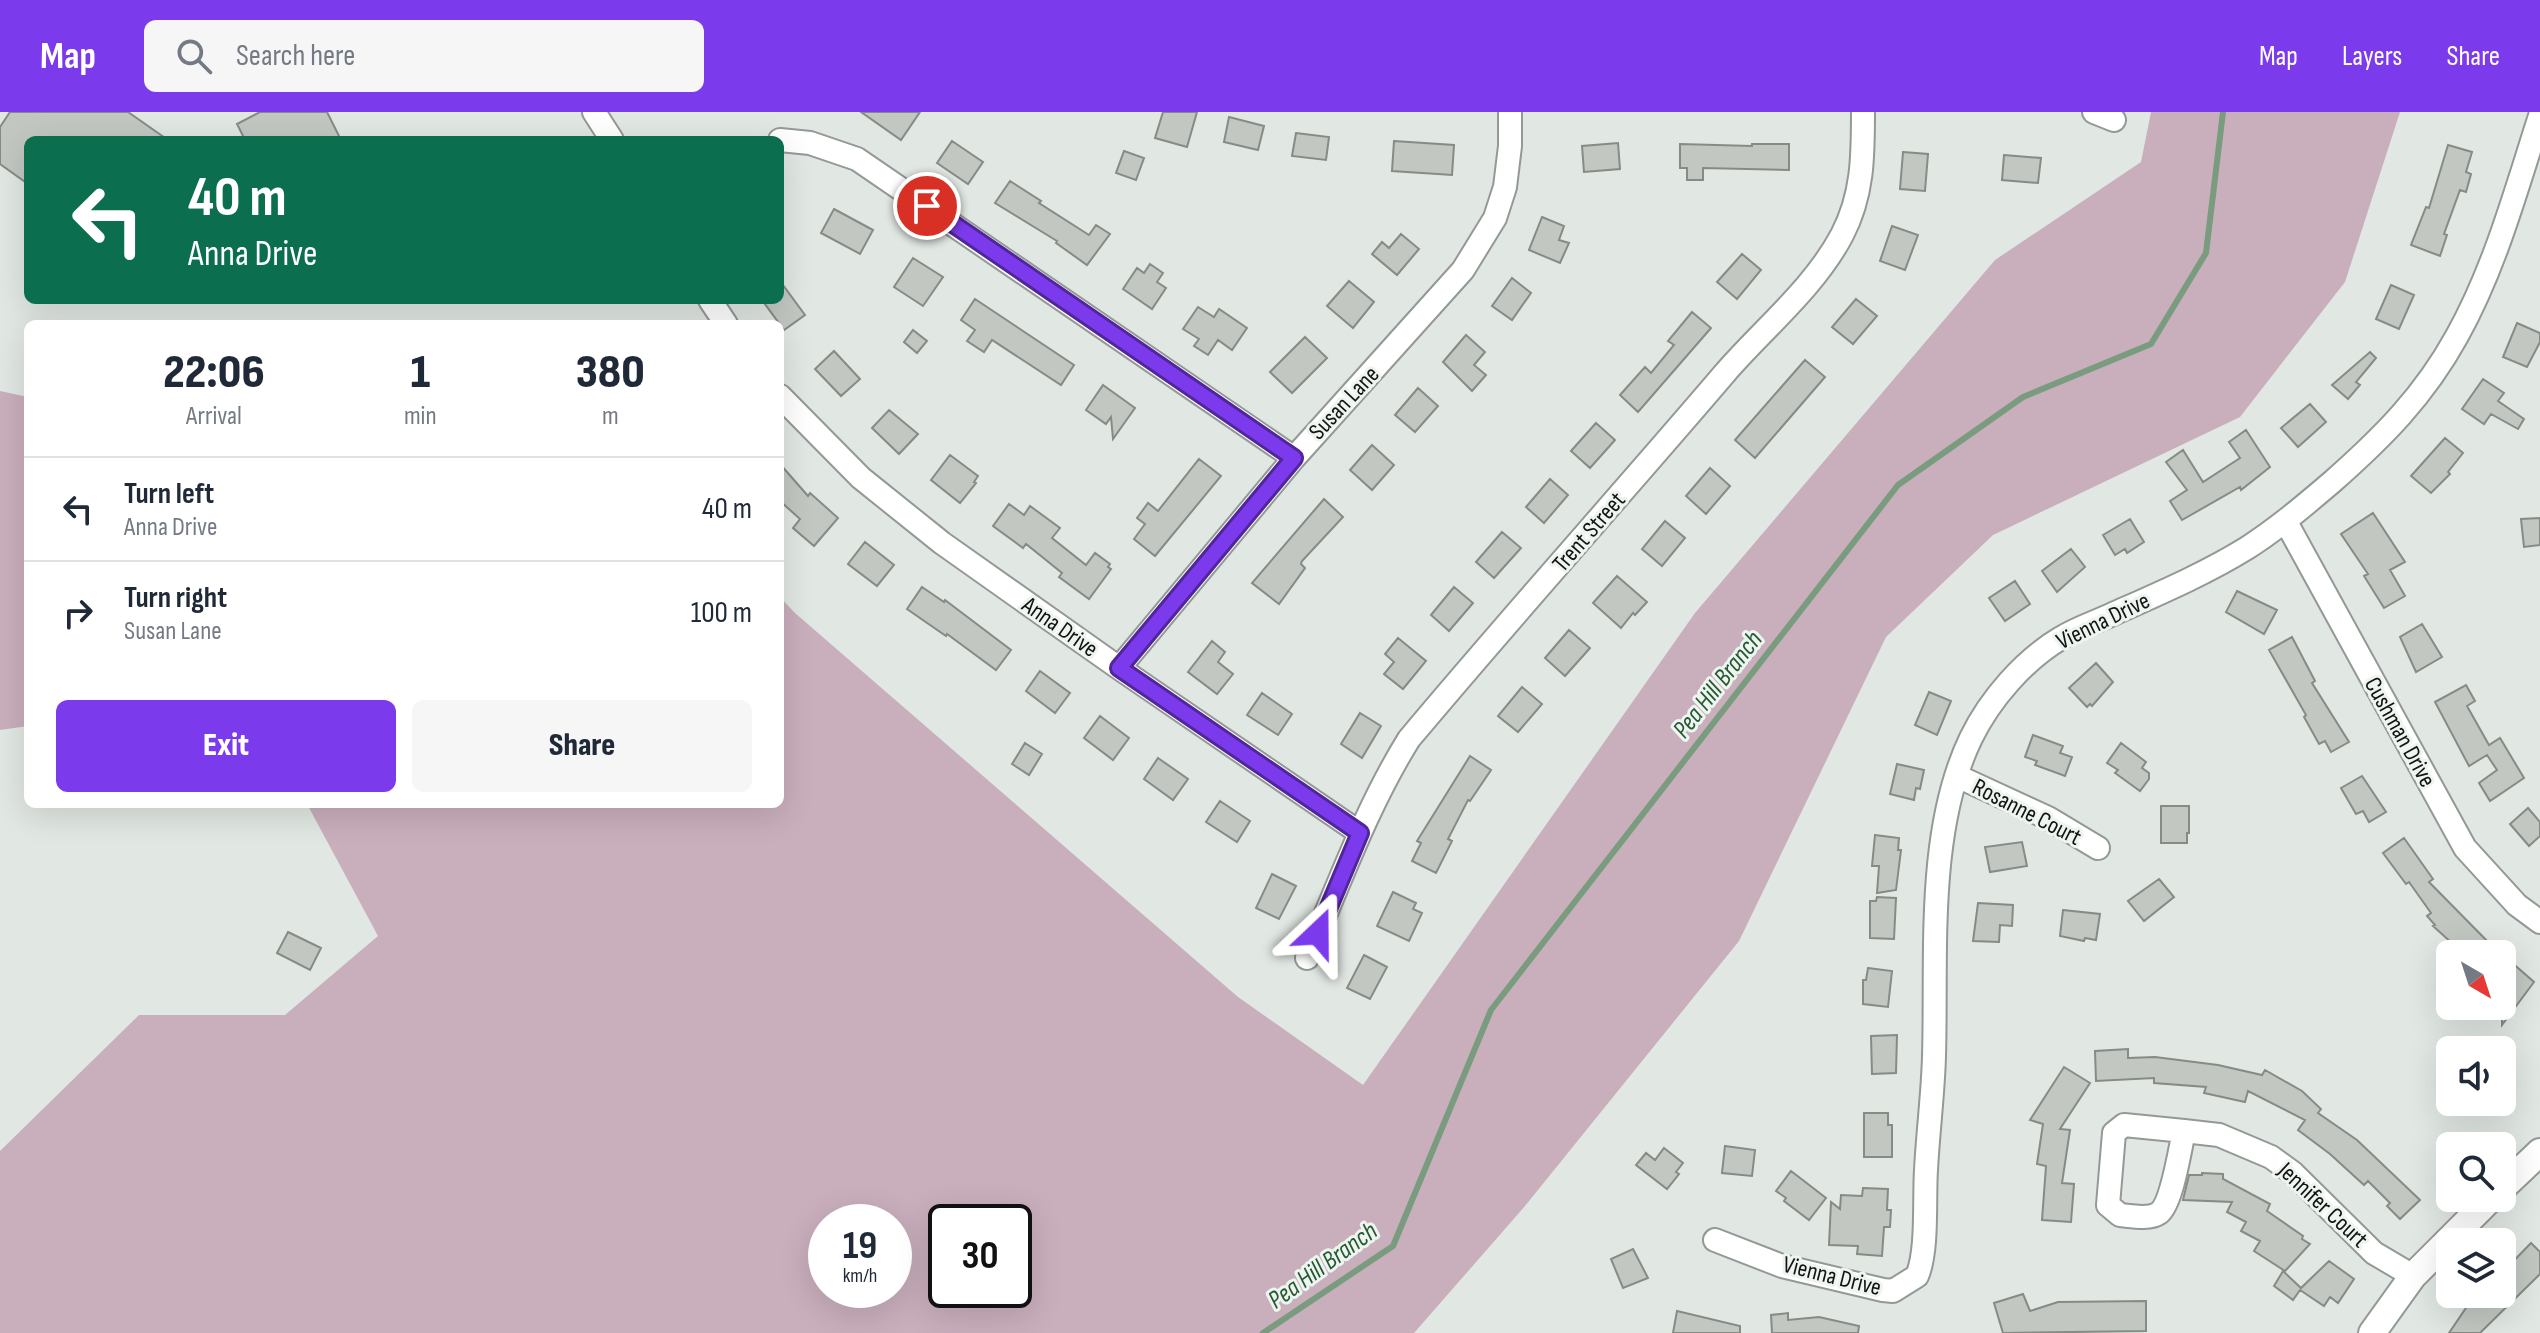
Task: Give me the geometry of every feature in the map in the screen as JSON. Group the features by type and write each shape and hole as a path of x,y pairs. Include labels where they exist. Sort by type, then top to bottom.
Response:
{"street":[{"path":"594,112 609,136"},
{"name":"Susan Lane","path":"1119,668 1294,458 1463,270 1495,218 1505,187 1510,112"},
{"name":"Trent Street","path":"1307,958 1360,833 1389,771 1409,739 1745,350 1808,282 1841,237 1858,200 1862,174 1863,112"},
{"name":"Vienna Drive","path":"1715,1240 1782,1266 1883,1290 1893,1291 1917,1276 1924,1252 1924,1192 1934,1055 1934,933 1944,831 1957,776 1972,737 2005,686 2060,638 2190,579 2245,549 2286,522 2407,411 2458,335 2494,256 2540,116"},
{"path":"784,140 810,143 857,159 1294,458"},
{"name":"Anna Drive","path":"784,400 833,452 896,508 1119,668 1360,833"},
{"name":"Cushman Drive","path":"2286,522 2465,848 2517,905 2540,922"},
{"name":"Rosanne Court","path":"1957,776 2048,818 2098,848"},
{"name":"Jennifer Court","path":"2184,1131 2167,1203 2159,1213 2120,1215 2108,1205 2114,1133 2124,1125 2184,1131 2219,1135 2271,1157 2303,1183 2374,1253 2413,1276"},
{"path":"2516,1175 2540,1152"},
{"path":"2372,1333 2413,1276 2477,1212"}],"shaded area":[{"path":"2151,112 2400,112 2345,282 2240,417 1993,535 1886,637 1739,941 1525,1206 1414,1333 0,1333 0,1151 139,1015 285,1015 378,936 309,808 784,808 784,601 1238,997 1363,1085 1695,613 1995,260 2141,162"},
{"path":"0,391 24,396 24,727 0,730"}],"building":[{"path":"10,112 128,112 162,136 24,136 24,181 0,164 0,127"},
{"path":"260,112 327,112 339,136 243,136 237,124"},
{"path":"861,112 920,112 901,140"},
{"path":"1163,112 1197,112 1187,147 1155,138"},
{"path":"1229,117 1264,126 1258,150 1224,142"},
{"path":"1296,133 1329,137 1326,160 1292,156"},
{"path":"952,141 983,162 968,184 937,163"},
{"path":"1394,141 1454,145 1452,175 1392,171"},
{"path":"1618,143 1620,169 1584,172 1582,146"},
{"path":"1680,144 1789,144 1789,170 1703,168 1703,180 1687,180 1687,168 1680,168"},
{"path":"2448,145 2472,152 2466,172 2471,174 2466,192 2460,190 2444,234 2447,235 2440,256 2411,245 2426,207 2429,208"},
{"path":"1124,151 1144,158 1136,180 1116,173"},
{"path":"1903,152 1928,154 1925,191 1900,189"},
{"path":"2004,155 2041,158 2038,183 2002,180"},
{"path":"1010,181 1089,235 1096,225 1110,234 1087,265 1057,241 995,203"},
{"path":"834,209 873,230 860,254 821,233"},
{"path":"1542,217 1564,226 1559,240 1569,243 1560,263 1529,250"},
{"path":"1892,226 1918,235 1905,270 1880,261"},
{"path":"1401,234 1419,249 1397,275 1372,254 1382,242 1389,248"},
{"path":"1742,254 1761,270 1737,299 1717,282"},
{"path":"913,258 943,277 923,306 894,287"},
{"path":"1150,264 1163,273 1157,282 1166,288 1152,309 1123,289 1137,268 1144,273"},
{"path":"1512,278 1531,293 1512,320 1492,306"},
{"path":"1349,281 1374,302 1353,328 1327,306"},
{"path":"2391,285 2414,295 2399,329 2376,319"},
{"path":"784,286 805,315 784,330 784,320 777,320 765,304 784,304"},
{"path":"975,299 1074,365 1061,385 992,340 984,352 967,341 975,330 961,320"},
{"path":"1856,299 1877,316 1853,344 1832,327"},
{"path":"1198,307 1214,317 1219,309 1247,328 1232,350 1218,340 1208,355 1194,346 1199,339 1183,329"},
{"path":"1692,312 1711,328 1638,412 1620,395 1645,367 1651,373 1674,345 1668,341"},
{"path":"2517,323 2540,333 2540,342 2527,367 2503,357"},
{"path":"913,330 927,341 917,353 904,342"},
{"path":"1466,335 1485,352 1474,365 1486,375 1472,391 1443,362"},
{"path":"1305,337 1327,358 1292,393 1270,372"},
{"path":"834,351 860,379 841,396 815,369"},
{"path":"2370,352 2376,358 2356,382 2360,385 2348,399 2332,385"},
{"path":"1805,360 1825,377 1755,458 1735,440"},
{"path":"2483,379 2504,393 2498,401 2524,419 2518,429 2491,414 2484,424 2462,409"},
{"path":"1103,385 1135,408 1113,439 1111,417 1106,424 1086,410"},
{"path":"1418,388 1438,406 1415,432 1395,415"},
{"path":"2310,404 2326,422 2298,447 2281,428"},
{"path":"889,410 918,434 899,454 872,428"},
{"path":"1596,423 1615,440 1590,468 1571,451"},
{"path":"2246,430 2270,467 2241,490 2240,487 2182,520 2170,501 2187,490 2166,462 2183,450 2203,482 2240,458 2229,442"},
{"path":"2445,438 2463,453 2448,472 2450,474 2431,493 2411,476"},
{"path":"1372,445 1394,465 1372,490 1350,470"},
{"path":"950,455 978,476 960,503 931,480"},
{"path":"1199,459 1221,476 1155,556 1134,539 1145,524 1137,518 1148,503 1158,511"},
{"path":"1710,468 1730,486 1706,514 1686,496"},
{"path":"784,469 808,496 810,493 838,518 814,546 793,528 800,519 784,505"},
{"path":"1550,479 1568,495 1544,523 1526,507"},
{"path":"1324,499 1343,517 1302,561 1305,568 1279,604 1252,583"},
{"path":"1009,504 1024,515 1030,506 1060,528 1052,538 1086,565 1095,553 1110,564 1108,567 1111,569 1089,599 1059,577 1062,573 1026,544 1023,548 993,526"},
{"path":"2373,513 2405,562 2390,570 2405,596 2384,608 2364,576 2368,574 2341,534"},
{"path":"2540,518 2540,545 2524,547 2521,519"},
{"path":"2130,519 2144,542 2127,553 2125,549 2115,555 2103,535"},
{"path":"1665,521 1685,538 1662,566 1642,549"},
{"path":"1502,532 1521,548 1494,578 1476,562"},
{"path":"865,542 894,565 877,586 848,564"},
{"path":"2071,549 2085,567 2057,592 2042,571"},
{"path":"1617,576 1647,602 1621,628 1593,603"},
{"path":"2015,581 2030,604 2005,621 1989,598"},
{"path":"922,587 945,600 1011,650 996,670 907,609"},
{"path":"1454,587 1473,603 1449,631 1431,615"},
{"path":"2237,591 2277,610 2264,634 2226,612"},
{"path":"2422,624 2442,657 2416,672 2400,637"},
{"path":"1569,630 1590,648 1565,676 1545,658"},
{"path":"2292,637 2315,681 2312,683 2349,742 2331,752 2325,741 2319,744 2269,650"},
{"path":"1398,638 1426,661 1403,689 1384,674 1394,662 1385,654"},
{"path":"1212,641 1225,652 1218,662 1233,674 1217,694 1188,672"},
{"path":"2096,663 2113,682 2092,706 2087,707 2069,688"},
{"path":"1040,671 1070,693 1055,713 1026,691"},
{"path":"2466,685 2475,701 2467,706 2489,745 2500,738 2524,778 2490,801 2479,783 2497,770 2487,755 2469,766 2435,702"},
{"path":"1522,687 1542,704 1518,732 1498,716"},
{"path":"1929,692 1951,701 1937,735 1915,725"},
{"path":"1262,693 1292,714 1278,735 1247,715"},
{"path":"1360,713 1381,726 1362,758 1341,744"},
{"path":"1100,716 1129,738 1113,760 1084,738"},
{"path":"2033,735 2063,746 2060,753 2072,757 2065,776 2035,765 2037,761 2025,757"},
{"path":"1025,743 1042,754 1029,775 1012,764"},
{"path":"2121,743 2146,762 2142,768 2149,773 2149,779 2140,791 2115,773 2118,770 2107,763"},
{"path":"1470,756 1491,770 1468,800 1448,839 1452,841 1436,873 1412,861 1421,843 1417,841"},
{"path":"1158,758 1188,779 1173,800 1144,779"},
{"path":"1897,764 1924,770 1914,800 1890,794"},
{"path":"2362,776 2386,812 2369,822 2363,811 2356,814 2341,788"},
{"path":"1220,801 1250,821 1237,842 1206,822"},
{"path":"2161,806 2189,806 2187,843 2161,843"},
{"path":"2528,808 2540,822 2540,836 2529,846 2510,824"},
{"path":"1875,835 1899,838 1898,850 1901,850 1896,890 1877,893 1879,866 1872,866"},
{"path":"2404,838 2433,879 2429,882 2486,940 2448,940 2433,926 2427,916 2431,913 2383,853"},
{"path":"2022,842 2027,866 1990,872 1985,847"},
{"path":"1272,874 1296,886 1279,919 1256,908"},
{"path":"2159,879 2174,897 2144,921 2128,901"},
{"path":"1393,892 1416,903 1413,909 1422,913 1409,941 1377,926"},
{"path":"1877,897 1896,898 1894,939 1870,938 1870,901 1876,901"},
{"path":"1978,903 2013,905 2012,926 2000,925 1999,942 1973,941"},
{"path":"2063,910 2100,914 2096,940 2060,936"},
{"path":"288,932 321,948 310,970 277,953"},
{"path":"1364,955 1387,967 1370,999 1347,988"},
{"path":"2516,966 2534,982 2516,1006"},
{"path":"1868,968 1892,971 1888,1007 1863,1004 1863,980 1866,980"},
{"path":"1897,1035 1896,1073 1872,1074 1871,1036"},
{"path":"2128,1049 2128,1058 2155,1057 2218,1065 2262,1075 2265,1070 2302,1091 2321,1109 2318,1113 2357,1140 2420,1200 2400,1219 2387,1206 2390,1203 2368,1181 2364,1185 2298,1130 2305,1120 2248,1091 2245,1102 2204,1093 2206,1087 2154,1083 2154,1078 2096,1081 2095,1051"},
{"path":"2064,1067 2090,1083 2060,1129 2070,1130 2062,1183 2074,1184 2071,1222 2042,1220 2046,1166 2037,1164 2043,1124 2030,1120"},
{"path":"1864,1113 1888,1113 1888,1125 1892,1125 1892,1157 1864,1157"},
{"path":"1725,1146 1755,1150 1752,1176 1722,1173"},
{"path":"1664,1148 1683,1163 1667,1189 1636,1165 1646,1153 1655,1160"},
{"path":"1791,1171 1826,1198 1809,1220 1776,1191"},
{"path":"2223,1174 2223,1179 2270,1204 2267,1211 2310,1244 2285,1271 2254,1251 2260,1241 2241,1231 2246,1222 2227,1212 2232,1202 2183,1200 2189,1175"},
{"path":"1863,1188 1888,1189 1890,1227 1884,1227 1882,1256 1857,1254 1858,1246 1829,1245 1831,1202 1840,1209 1841,1195 1862,1196"},
{"path":"2531,1243 2540,1252 2540,1274 2516,1298 2516,1259"},
{"path":"1633,1249 1648,1278 1623,1288 1611,1259"},
{"path":"2329,1261 2354,1279 2338,1303 2330,1297 2324,1306 2300,1290 2293,1300 2274,1286 2283,1271 2301,1288"},
{"path":"2023,1294 2030,1311 2058,1302 2146,1301 2146,1331 2003,1333 1994,1303"},
{"path":"2466,1308 2505,1308 2480,1333 2449,1333"},
{"path":"1677,1311 1740,1326 1740,1333 1673,1333"},
{"path":"1788,1313 1788,1320 1819,1317 1859,1326 1858,1333 1772,1333 1771,1315"}],"waterway":[{"name":"Pea Hill Branch","path":"1263,1333 1393,1246 1491,1010 1898,485 2023,397 2151,344 2206,253 2223,112"}],"route":[{"path":"927,206 1294,458 1119,668 1360,833 1318,933"}]}
